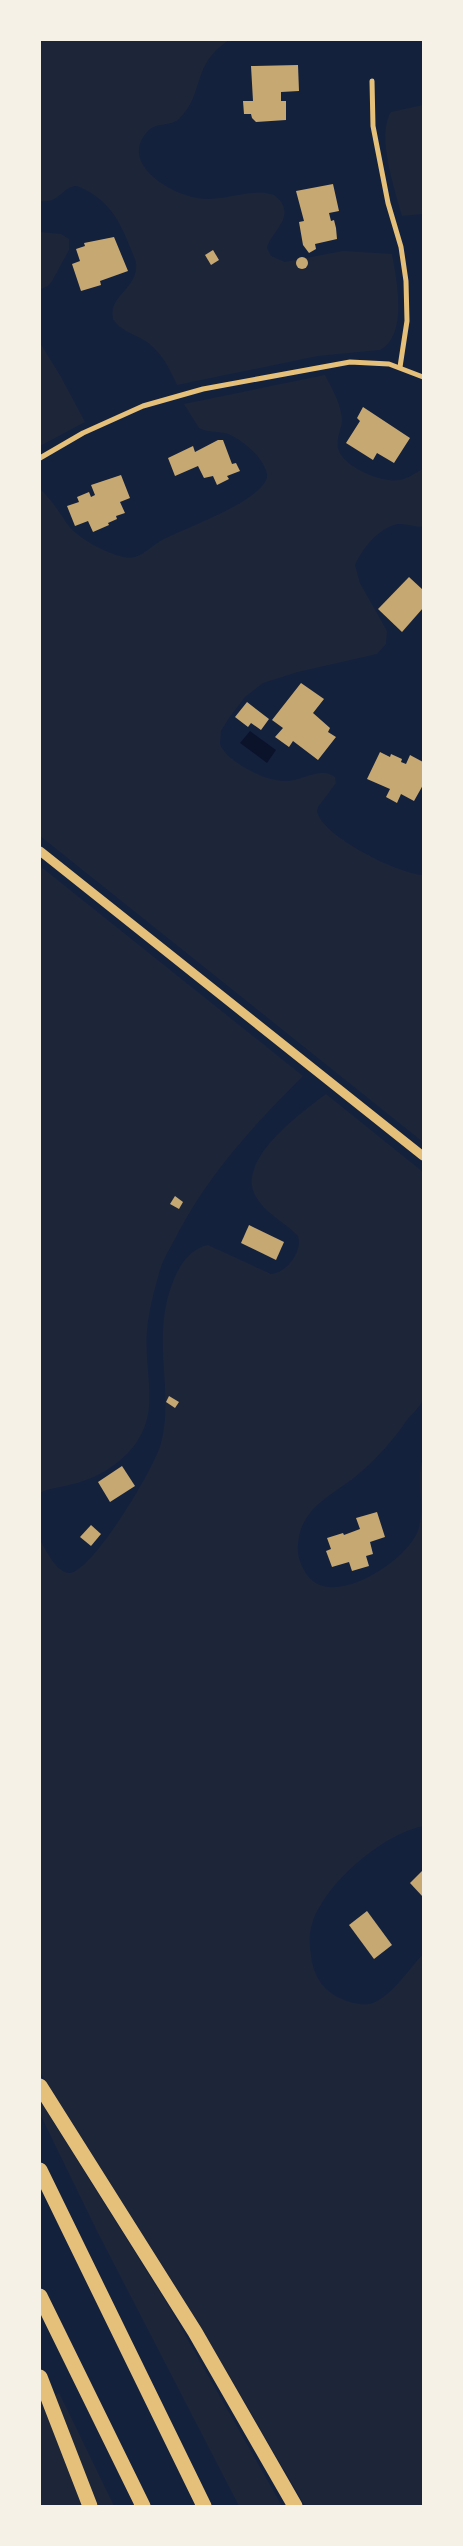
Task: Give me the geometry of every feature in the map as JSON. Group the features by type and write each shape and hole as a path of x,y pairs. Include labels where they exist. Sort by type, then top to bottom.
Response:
{"highway":[{"path":"40,2086 194,2332 295,2506"},
{"path":"40,2170 204,2506"},
{"path":"40,2296 143,2506"},
{"path":"40,2377 90,2506"},
{"path":"179,2456 210,2506"}],"street":[{"path":"372,81 373,126 388,203 401,247 406,281 407,321 400,366"},
{"path":"40,458 68,441 115,418 180,395 336,364 372,362 400,366 423,377"},
{"path":"40,851 423,1156"}],"shaded area":[{"path":"40,40 229,40 217,50 203,69 193,99 179,119 171,123 155,126 148,131 140,144 139,156 144,167 166,186 179,193 193,197 214,199 249,193 274,195 281,202 284,216 267,248 271,256 285,262 343,251 392,254 398,292 398,306 397,320 389,343 380,350 318,356 177,385 159,353 142,339 122,329 113,319 115,303 129,286 136,271 136,262 115,216 100,199 77,186 68,189 57,198 40,201"},
{"path":"423,105 423,214 402,216 388,163 385,134 387,122 391,112"},
{"path":"40,232 61,234 69,239 69,250 52,281 48,286 41,289"},
{"path":"40,343 85,422 40,446"},
{"path":"325,375 336,397 342,415 338,440 339,451 349,463 374,477 392,480 405,478 423,469 423,527 399,524 385,529 372,539 355,565 360,583 387,631 386,644 377,654 298,672 263,683 245,697 229,718 221,731 220,744 226,754 242,766 268,778 286,781 318,773 330,774 335,777 336,783 318,807 317,811 322,821 346,842 362,852 397,868 423,875 423,1142 40,836 40,489 72,530 92,544 122,557 131,558 139,556 164,539 224,512 241,502 255,493 264,483 267,474 262,462 252,450 240,441 228,434 206,431 199,428 184,404"},
{"path":"250,731 276,750 267,763 240,743"},
{"path":"40,866 303,1076 268,1112 219,1169 204,1189 165,1258 154,1290 148,1322 149,1409 146,1424 139,1439 122,1459 101,1474 40,1493"},
{"path":"326,1094 423,1172 423,1399 392,1441 362,1471 313,1510 305,1520 300,1531 298,1548 299,1558 304,1570 315,1582 329,1587 346,1586 364,1579 397,1558 409,1545 417,1533 420,1524 420,1476 423,1458 423,1826 390,1839 373,1850 342,1877 319,1908 312,1924 310,1948 312,1962 322,1985 336,1996 358,2004 375,2002 389,1993 423,1954 423,2506 305,2506 199,2324 40,2072 40,1540 52,1560 64,1572 69,1573 79,1569 106,1538 148,1473 157,1455 164,1429 166,1401 163,1330 166,1306 174,1279 188,1257 197,1249 208,1245 271,1274 282,1270 296,1255 299,1242 298,1236 265,1209 256,1197 252,1183 254,1168 273,1139 301,1113"},
{"path":"42,2104 171,2310 282,2506 239,2506 97,2231 40,2114 40,2105"},
{"path":"59,2393 114,2506 96,2506 54,2396"},
{"path":"40,2397 82,2506 40,2506"}],"building":[{"path":"298,65 299,91 281,92 281,101 286,101 286,120 256,122 251,114 244,114 243,101 253,101 251,66"},
{"path":"333,184 339,211 329,213 331,221 334,220 337,239 315,244 316,249 309,253 303,245 299,222 304,221 296,191"},
{"path":"114,237 128,271 100,281 101,285 81,291 72,264 80,261 76,249 85,246 84,243"},
{"path":"213,250 219,260 211,265 205,255"},
{"path":"302,257 308,263 302,269 296,263"},
{"path":"363,407 410,438 394,463 377,453 373,460 346,443 360,421 357,418"},
{"path":"218,440 223,440 232,464 236,463 240,471 227,476 229,479 217,485 213,476 204,478 198,466 175,476 168,458 193,446 195,452"},
{"path":"121,475 130,498 120,502 125,513 116,516 117,519 108,523 109,525 93,532 88,521 75,526 67,506 79,502 77,497 89,492 91,497 95,495 91,485"},
{"path":"409,577 423,590 423,608 402,632 378,609"},
{"path":"301,683 324,699 313,713 330,728 328,732 336,737 318,760 293,741 289,747 275,737 283,728 272,720"},
{"path":"247,702 269,719 261,730 251,723 248,727 235,717"},
{"path":"380,752 390,757 391,754 402,759 401,762 406,764 410,755 423,762 423,785 414,801 401,794 397,803 386,797 390,789 367,779"},
{"path":"175,1196 183,1202 179,1209 170,1204"},
{"path":"249,1225 284,1242 276,1260 241,1243"},
{"path":"169,1396 179,1402 175,1408 166,1402"},
{"path":"122,1466 135,1486 110,1502 98,1482"},
{"path":"377,1512 385,1537 370,1542 373,1554 366,1556 369,1566 352,1571 349,1562 332,1567 326,1551 331,1549 327,1538 343,1533 344,1535 360,1529 356,1518"},
{"path":"91,1525 101,1534 91,1546 80,1537"},
{"path":"423,1870 423,1897 410,1883"},
{"path":"367,1911 392,1945 374,1959 349,1925"}]}
